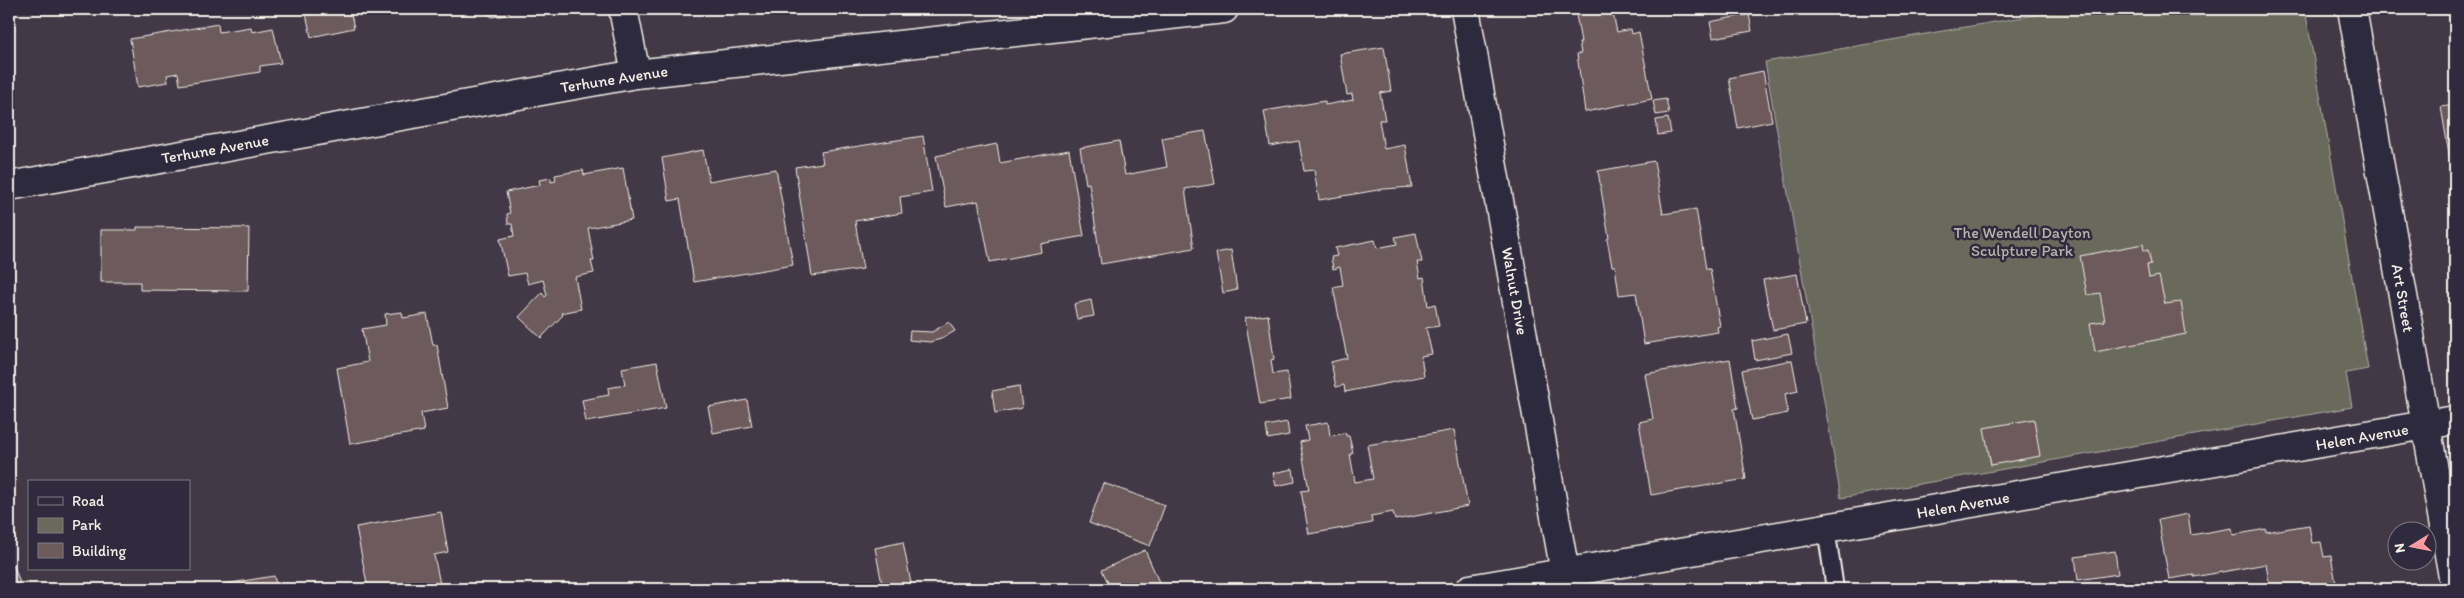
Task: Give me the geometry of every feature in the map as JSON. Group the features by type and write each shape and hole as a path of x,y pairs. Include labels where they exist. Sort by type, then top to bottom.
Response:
{"street":[{"path":"623,9 636,74"},
{"name":"Terhune Avenue","path":"9,186 636,74 1224,9"},
{"name":"Walnut Drive","path":"1466,9 1565,573"},
{"name":"Art Street","path":"2352,9 2455,588"},
{"name":"Helen Avenue","path":"1470,589 2455,420"}],"lane":[{"path":"1826,528 1835,589"}],"green space":[{"name":"The Wendell Dayton Sculpture Park","path":"2069,9 2305,9 2368,369 2346,373 2352,407 1841,498 1765,62"}],"building":[{"path":"305,9 350,9 354,28 311,37"},
{"path":"482,9 512,9 507,15 492,17"},
{"path":"1575,9 1612,9 1617,32 1631,29 1632,34 1639,32 1652,99 1585,112 1577,54 1581,53 1579,43 1581,42"},
{"path":"1749,14 1752,31 1713,38 1710,22"},
{"path":"218,24 219,32 251,27 252,32 273,28 281,63 260,66 260,72 180,85 178,73 167,75 168,82 138,87 130,39"},
{"path":"1384,47 1391,91 1380,93 1385,120 1379,120 1384,149 1405,145 1412,187 1384,189 1319,200 1314,170 1304,171 1299,141 1270,146 1264,111 1325,101 1325,105 1353,100 1352,94 1347,95 1340,54"},
{"path":"1763,71 1772,121 1738,128 1729,78"},
{"path":"1666,99 1669,113 1656,115 1653,101"},
{"path":"2455,105 2455,215 2448,172 2452,171 2441,107"},
{"path":"1668,118 1671,133 1658,135 1656,120"},
{"path":"1205,131 1215,184 1185,189 1194,248 1101,264 1089,183 1086,184 1080,148 1119,141 1125,175 1167,167 1162,138"},
{"path":"923,136 932,192 900,197 902,213 855,221 863,269 812,276 795,167 823,163 821,152"},
{"path":"997,144 1000,163 1069,150 1084,236 1040,244 1041,252 990,262 978,201 946,207 936,156"},
{"path":"703,150 709,181 776,169 793,265 694,282 680,199 669,201 662,158"},
{"path":"1654,161 1663,214 1696,209 1706,269 1710,269 1720,326 1717,327 1718,332 1644,344 1636,293 1619,295 1615,266 1612,266 1607,239 1609,238 1598,171"},
{"path":"623,168 632,220 588,228 594,261 591,261 594,273 575,277 581,309 561,313 563,315 541,338 519,317 542,293 545,297 547,295 543,280 528,284 525,273 508,276 500,239 514,236 512,224 508,224 507,214 510,213 506,192 540,185 539,180 551,178 551,182 556,181 555,175 583,170 584,175"},
{"path":"137,227 249,228 248,291 140,290 140,282 101,282 101,230 137,230"},
{"path":"1416,233 1422,262 1417,262 1420,278 1424,277 1428,306 1435,304 1439,326 1426,328 1432,354 1421,356 1424,376 1345,392 1344,385 1336,387 1331,362 1347,358 1333,287 1343,285 1340,267 1333,269 1331,257 1337,256 1335,248 1375,240 1377,248 1397,244 1395,237"},
{"path":"2143,244 2144,251 2148,250 2151,264 2147,265 2149,278 2159,276 2165,304 2181,302 2186,334 2095,352 2090,323 2105,321 2100,293 2087,295 2080,256"},
{"path":"1231,250 1237,290 1223,293 1216,253"},
{"path":"1797,274 1806,324 1773,330 1763,280"},
{"path":"1091,300 1094,316 1077,319 1074,304"},
{"path":"10,312 10,357 9,357"},
{"path":"402,312 403,318 427,314 433,345 437,345 448,408 421,413 424,431 350,444 337,368 368,362 362,329 386,325 385,314"},
{"path":"1268,315 1274,359 1271,360 1273,374 1287,372 1291,399 1260,404 1245,318"},
{"path":"949,322 955,331 941,339 930,342 909,340 910,331 932,332"},
{"path":"1788,334 1792,353 1755,360 1752,341"},
{"path":"1730,359 1738,408 1734,409 1746,479 1651,495 1639,422 1653,419 1645,374"},
{"path":"1792,360 1798,391 1785,394 1788,413 1752,420 1742,370"},
{"path":"657,362 666,408 586,422 582,400 609,395 608,388 625,385 622,368"},
{"path":"1019,386 1022,408 995,413 992,391"},
{"path":"747,400 752,426 713,433 708,407"},
{"path":"2034,419 2040,456 1991,465 1984,428"},
{"path":"1287,422 1289,435 1268,439 1266,426"},
{"path":"1328,422 1330,436 1346,433 1346,436 1349,436 1353,453 1350,454 1355,482 1373,479 1367,445 1454,430 1468,506 1395,520 1393,512 1371,516 1372,523 1309,534 1301,491 1309,490 1300,442 1308,440 1305,426"},
{"path":"1293,469 1295,482 1276,486 1273,473"},
{"path":"1103,483 1165,505 1150,546 1089,523"},
{"path":"441,512 448,552 434,555 441,589 368,589 356,527"},
{"path":"2188,514 2191,535 2232,528 2233,535 2266,529 2266,532 2309,525 2312,543 2321,542 2324,557 2331,556 2337,589 2270,589 2266,564 2194,577 2194,575 2169,579 2158,520"},
{"path":"903,542 912,589 883,589 875,548"},
{"path":"1145,550 1162,589 1111,589 1102,570"},
{"path":"2115,551 2118,574 2078,580 2075,557"},
{"path":"14,566 22,589 9,589 9,568"},
{"path":"274,576 277,589 226,589 225,584"}]}
